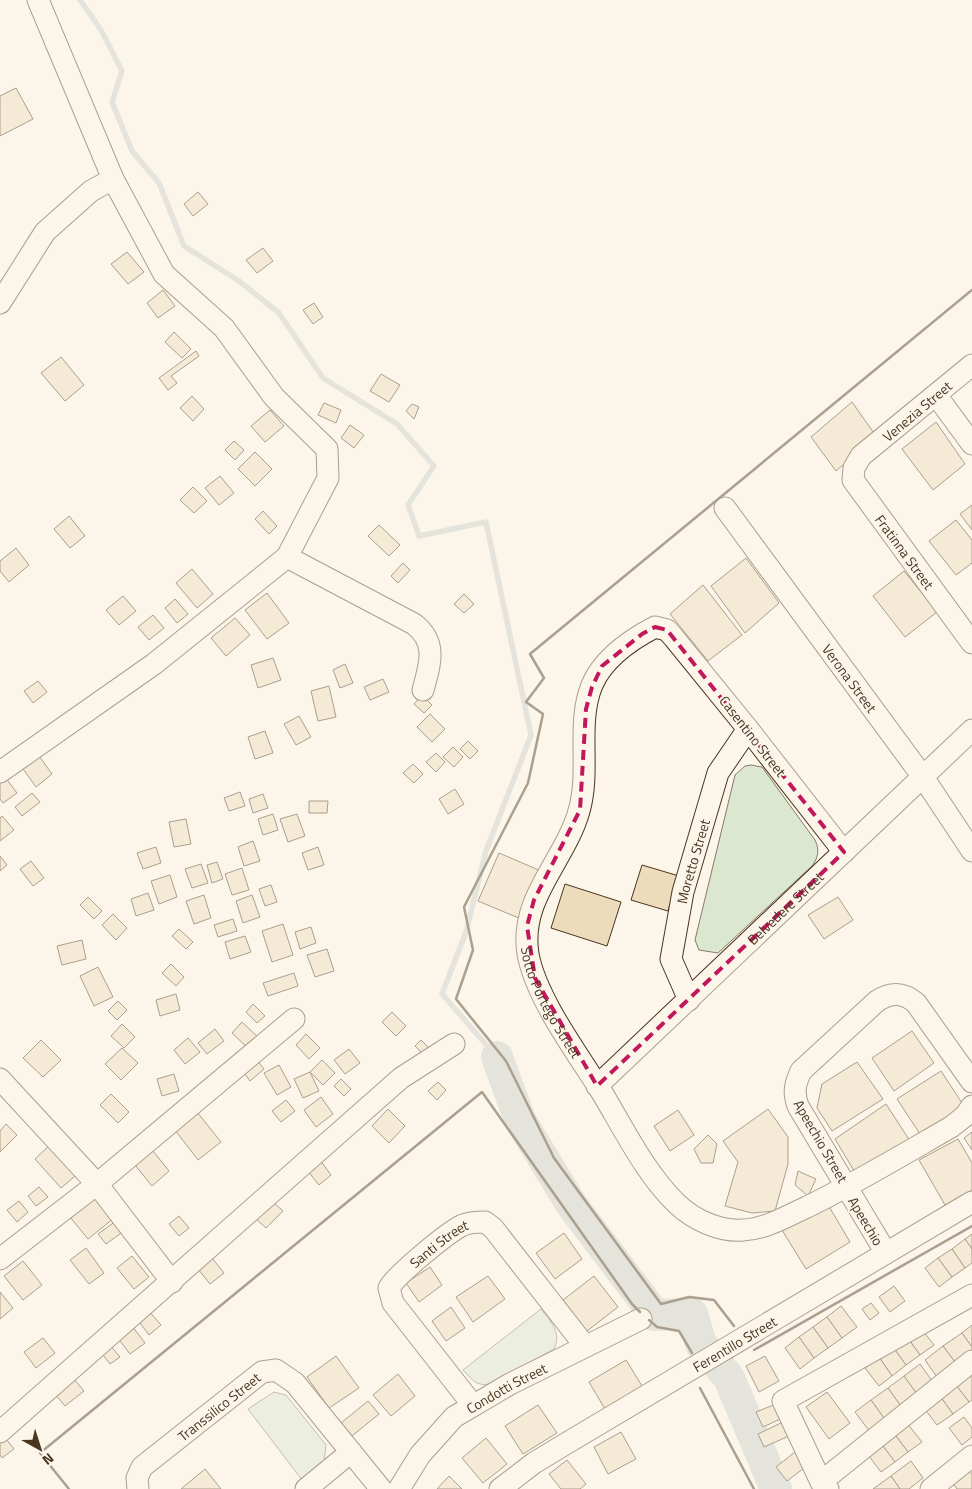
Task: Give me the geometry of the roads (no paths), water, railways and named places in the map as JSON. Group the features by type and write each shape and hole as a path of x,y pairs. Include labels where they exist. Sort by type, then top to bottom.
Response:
{"street":[{"path":"0,772 154,664 286,557 328,478 327,450 274,397 224,328 164,274 113,179 38,0"},
{"path":"0,303 45,232 91,191 113,179"},
{"name":"Venezia Street","path":"862,456 972,365"},
{"path":"936,395 972,444"},
{"name":"Fratinna Street","path":"862,456 854,468 853,480 972,643"},
{"name":"Verona Street","path":"725,508 923,777 972,851"},
{"path":"286,557 414,624 424,632 430,644 431,662 423,690"},
{"name":"Casentino Street","path":"655,627 667,630 748,729 844,852"},
{"name":"Sotto Portego Street","path":"655,627 629,643 602,666 592,687 586,710 583,789 580,810 574,826 534,900 527,926 528,954 535,978 560,1026 650,1170 677,1204 698,1220 730,1229 744,1230 768,1225 846,1188"},
{"name":"Moretto Street","path":"689,1000 671,959 683,892 718,773 748,729"},
{"name":"Belvedere Street","path":"597,1086 972,730"},
{"name":"Apeechio Street","path":"972,1082 916,1003 907,996 896,994 886,995 812,1059 801,1071 795,1084 794,1096 846,1188 951,1127 965,1116 972,1106"},
{"path":"0,1259 96,1184 294,1019"},
{"path":"0,1432 401,1078 454,1044"},
{"path":"0,1079 96,1184 172,1282"},
{"name":"Apeechio","path":"846,1188 886,1253"},
{"name":"Ferentillo Street","path":"500,1489 534,1463 740,1338 972,1202"},
{"name":"Santi Street","path":"472,1404 393,1303 389,1288 400,1274 461,1226 474,1222 486,1222 493,1228 585,1346"},
{"path":"972,1295 783,1402 825,1485 972,1361"},
{"name":"Condotti Street","path":"399,1489 420,1455 435,1436 454,1417 472,1404 641,1319"},
{"name":"Transsilico Street","path":"138,1489 137,1478 142,1467 262,1372 276,1370 295,1383 382,1489"},
{"path":"306,1489 351,1452"},
{"path":"931,1489 972,1456"}],"waterway":[{"path":"80,0 101,30 122,71 112,102 132,151 159,183 184,246 239,281 279,313 323,378 397,424 434,466 408,505 419,536 486,522 531,735 486,851 466,932 442,994 497,1057"},
{"path":"497,1057 520,1120 571,1204 655,1315 692,1314 701,1344 729,1378 776,1489"}]}
